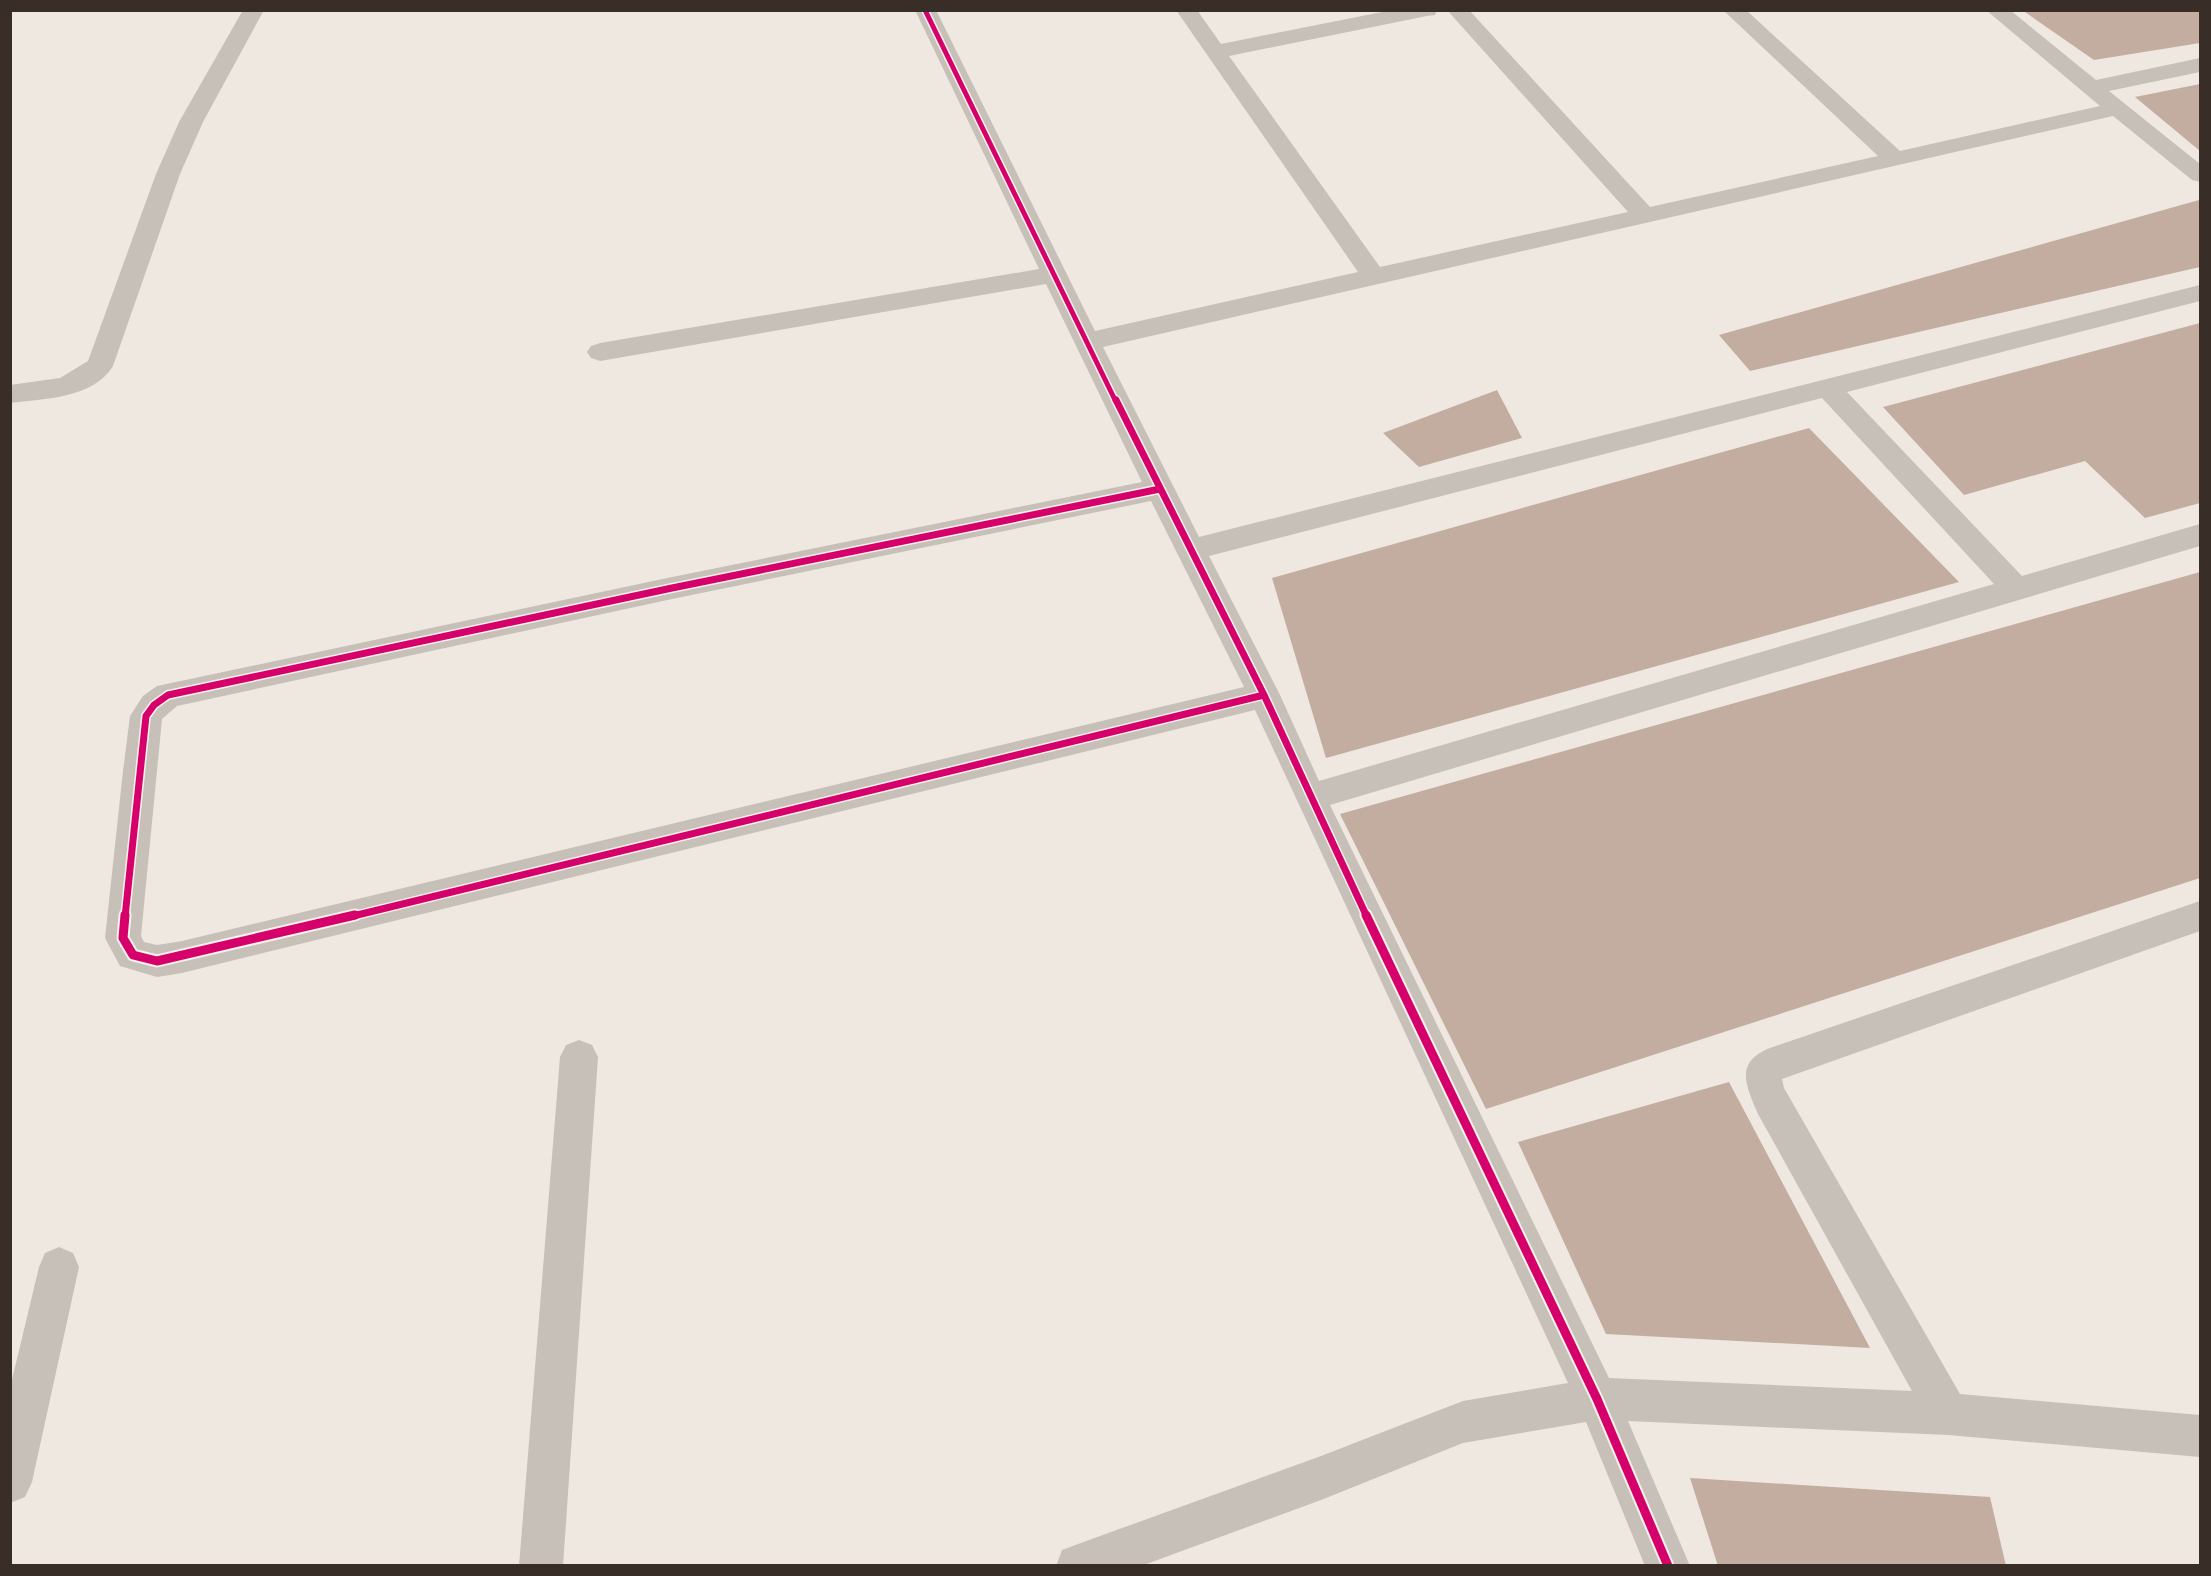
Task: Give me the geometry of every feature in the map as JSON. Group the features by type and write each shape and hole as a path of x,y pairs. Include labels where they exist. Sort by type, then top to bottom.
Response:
{"street":[{"path":"10,394 60,387 83,380 99,366 108,349 168,174 191,122 254,10"},
{"path":"925,10 1087,342 1264,695 1310,797 1597,1399 1668,1566"},
{"path":"1186,10 1374,277"},
{"path":"1215,52 1427,10"},
{"path":"1457,10 1645,216"},
{"path":"1733,10 1895,159"},
{"path":"1996,10 2200,175"},
{"path":"2094,87 2200,65"},
{"path":"1087,342 2120,108"},
{"path":"600,352 1054,275"},
{"path":"1191,550 2200,292"},
{"path":"1827,387 2016,589"},
{"path":"1160,489 672,588 168,695 154,705 146,717 123,938 133,955 157,962 182,957 1264,695"},
{"path":"1310,797 2200,535"},
{"path":"1948,1414 1771,1101 1764,1085 1763,1075 1770,1065 2200,916"},
{"path":"541,1566 579,1057"},
{"path":"10,1482 59,1267"},
{"path":"1078,1566 1310,1482 1463,1422 1597,1399 1948,1414 2200,1436"}],"building":[{"path":"2022,10 2200,10 2200,43 2094,60"},
{"path":"2200,84 2200,151 2135,97"},
{"path":"2199,200 2200,267 1750,371 1719,335"},
{"path":"2200,323 2200,503 2145,518 2085,461 1964,495 1883,407"},
{"path":"1497,390 1522,438 1419,467 1383,433"},
{"path":"1809,428 1959,582 1326,758 1272,578"},
{"path":"2200,572 2200,878 1486,1109 1340,814"},
{"path":"1729,1082 1870,1348 1606,1334 1518,1142"},
{"path":"1690,1478 1990,1497 2006,1566 1718,1566"}],"cycle path":[{"path":"925,10 1134,438 1264,695 1310,797 1597,1399 1668,1566"},
{"path":"1160,489 672,588 168,695 154,705 146,716 123,938 133,955 157,961 182,957 1264,695"}]}
